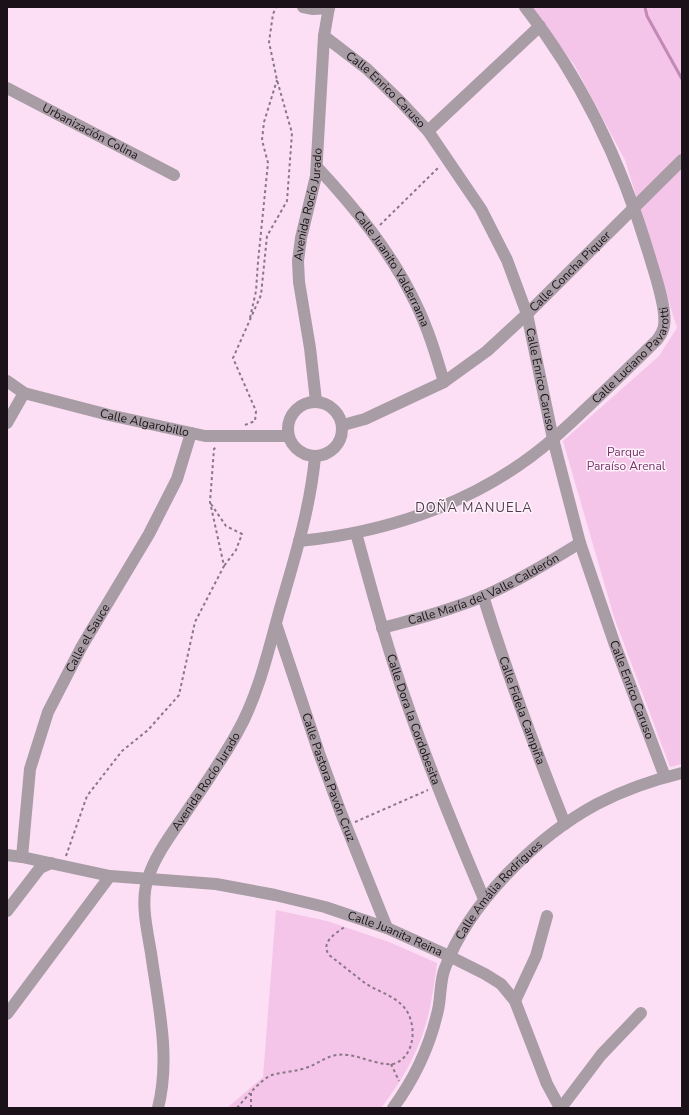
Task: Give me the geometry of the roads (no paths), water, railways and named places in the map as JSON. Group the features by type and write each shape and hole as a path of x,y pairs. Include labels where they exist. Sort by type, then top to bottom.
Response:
{"street":[{"path":"303,7 313,9 329,8"},
{"name":"Calle Luciano Pavarotti","path":"299,541 356,534 399,523 440,508 480,488 512,469 553,439 657,340 664,328 664,312 660,294 634,207 616,159 594,113 569,69 540,26 525,7"},
{"name":"Avenida Rocío Jurado","path":"316,401 310,348 299,282 298,261 301,238 315,184 324,36 329,8"},
{"path":"428,131 540,26"},
{"name":"Calle Enrico Caruso","path":"324,36 366,69 400,101 428,131 485,215 507,260 527,314 553,439 580,543 615,645 665,777"},
{"name":"Urbanización Colina","path":"7,88 174,175"},
{"name":"Calle Concha Piquer","path":"343,425 366,419 444,382 487,351 527,314 682,160"},
{"name":"Calle Juanito Valderrama","path":"317,167 372,232 395,265 415,302 432,342 444,382"},
{"name":"Calle Algarobillo","path":"7,381 24,393 109,415 205,436 288,436"},
{"path":"7,423 24,393"},
{"path":"316,401 333,408 339,415 343,425 339,443 324,455 314,456 303,454 294,446 288,436 290,417 296,409 304,403 316,401"},
{"name":"Calle el Sauce","path":"22,857 30,769 48,712 82,646 149,534 177,479 191,433"},
{"name":"Avenida Rocío Jurado","path":"158,1108 164,1078 164,1063 159,1008 146,924 145,899 148,878 169,837 214,771 238,732 258,683 304,526 312,480 314,456"},
{"name":"Calle Dora la Cordobesita","path":"356,534 382,628 408,706 437,786 484,900"},
{"name":"Calle María del Valle Calderón","path":"382,628 451,608 483,596 533,572 580,543"},
{"name":"Calle Fidela Campiña","path":"483,596 522,714 565,824"},
{"name":"Calle Pastora Pavón Cruz","path":"276,624 319,753 346,826 387,928"},
{"name":"Calle Amália Rodrigues","path":"393,1108 404,1093 420,1065 435,1024 441,997 444,970 449,956 484,900 536,846 565,824 597,805 630,789 682,773"},
{"name":"Calle Juanita Reina","path":"7,855 110,876 216,884 275,895 325,908 387,928 449,956 485,974 501,984 515,1001 547,1084 561,1108"},
{"path":"7,910 40,868 51,864"},
{"path":"7,1014 110,876"},
{"path":"515,1001 536,956 547,916"},
{"path":"561,1108 601,1055 641,1013"}],"waterway":[{"path":"645,7 647,16 682,79"}],"district":[{"name":"DOÑA MANUELA","path":"474,508"}],"park label":[{"name":"Parque Paraíso Arenal","path":"626,459"}]}
